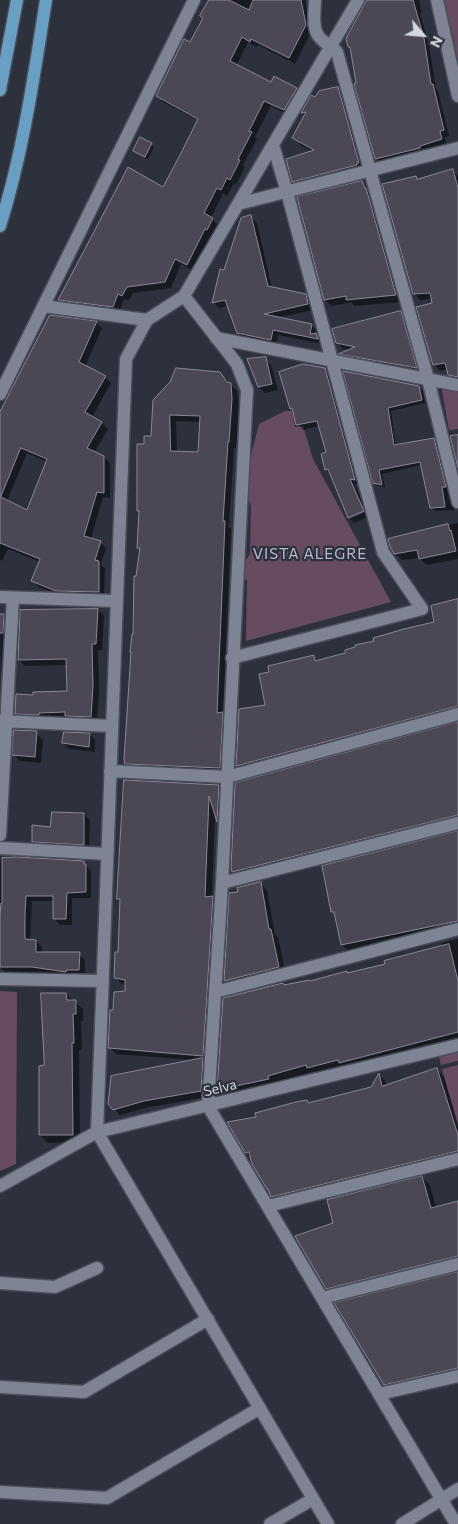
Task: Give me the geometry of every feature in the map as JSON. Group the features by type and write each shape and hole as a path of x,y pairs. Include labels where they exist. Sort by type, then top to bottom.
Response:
{"main road":[{"path":"0,90 14,22 16,0"},
{"path":"0,226 8,200 31,96 46,0"}],"street":[{"path":"0,394 194,0"},
{"path":"315,0 315,27 320,39 331,45 337,52 428,379 458,502"},
{"path":"328,1524 97,1132 126,359 147,320 184,296 358,0"},
{"path":"437,0 458,96"},
{"path":"232,658 422,609 383,552 273,145"},
{"path":"238,204 458,148"},
{"path":"184,296 237,364 247,390 222,883 208,1106 456,1524"},
{"path":"44,306 147,320"},
{"path":"216,338 458,385"},
{"path":"0,597 116,601"},
{"path":"0,835 3,721 13,598"},
{"path":"110,771 227,777 458,714"},
{"path":"3,721 112,726"},
{"path":"222,883 458,823"},
{"path":"0,848 107,854"},
{"path":"215,992 458,929"},
{"path":"0,979 102,981"},
{"name":"Selva","path":"0,1186 97,1132 458,1045"},
{"path":"268,1206 458,1159"},
{"path":"322,1298 458,1264"},
{"path":"0,1283 55,1287 97,1268"},
{"path":"0,1387 84,1392 208,1319"},
{"path":"380,1394 458,1376"},
{"path":"0,1492 107,1498 260,1408"},
{"path":"402,1524 458,1489"},
{"path":"270,1524 313,1499"}],"shaded area":[{"path":"444,0 458,0 458,62"},
{"path":"441,385 458,389 458,429 449,430"},
{"path":"285,411 292,411 295,427 303,426 313,459 391,602 246,641 247,580 242,577 241,567 250,554 251,506 246,493 245,479 259,424"},
{"path":"0,991 17,992 16,1164 0,1171"},
{"path":"458,1049 458,1061 441,1065 438,1054"},
{"path":"458,1065 458,1127 442,1069"}],"building":[{"path":"209,0 229,0 249,10 253,0 301,0 306,25 289,58 251,39 250,42 242,37 230,61 271,82 274,76 297,88 284,110 264,101 249,131 252,132 230,180 227,178 221,190 217,188 204,213 213,218 207,230 205,229 187,265 175,259 165,282 127,287 122,296 118,294 113,307 58,300 128,167 163,187 179,157 198,119 156,96 184,39 190,42 203,18 200,16"},
{"path":"367,0 413,0 424,38 431,84 433,84 444,130 440,131 442,139 420,146 420,148 375,159 354,84 356,83 350,47 348,47 346,39"},
{"path":"338,87 359,163 292,182 286,159 314,150 292,138 306,112 301,113 311,95 315,97 319,91"},
{"path":"140,137 152,143 145,157 133,151"},
{"path":"453,169 458,188 458,377 448,375 445,363 433,365 416,307 432,303 430,293 413,294 382,184 416,176 417,179"},
{"path":"362,181 366,188 396,295 346,300 346,296 324,300 297,197"},
{"path":"251,215 268,286 306,294 308,304 264,314 312,324 310,334 316,333 318,339 273,330 271,340 237,333 225,300 212,303 220,269 224,270 241,218"},
{"path":"401,311 417,368 338,354 355,347 336,343 332,329"},
{"path":"50,315 97,321 79,362 106,376 85,412 102,422 87,448 104,456 104,493 97,492 84,536 101,541 95,560 99,561 99,592 56,591 31,581 40,559 0,543 0,412","holes":["21,448 47,459 27,510 1,497"]},
{"path":"266,357 272,384 258,387 247,359"},
{"path":"303,364 325,368 355,480 350,479 364,511 348,518 328,469 325,470 321,454 326,452 317,421 296,425 279,372"},
{"path":"176,368 220,372 227,382 231,383 232,399 223,521 225,521 217,713 223,712 220,768 125,764 124,759 130,652 133,634 134,576 136,576 140,548 137,548 139,511 137,511 137,444 144,444 144,436 151,436 153,400 170,382","holes":["170,415 200,416 198,452 171,451"]},
{"path":"343,371 419,386 422,400 388,408 394,445 434,438 446,487 442,487 445,507 430,508 420,462 379,470 382,485 373,483"},
{"path":"458,435 458,468 450,436"},
{"path":"448,524 456,551 419,559 417,550 394,554 390,546 388,539"},
{"path":"458,599 458,706 236,766 239,709 265,705 259,674 269,672 268,666 314,655 315,661 345,653 345,650 355,647 355,645 374,641 373,638 434,622 431,606"},
{"path":"98,609 96,644 92,644 93,686 91,717 65,716 65,712 39,713 39,715 15,714 16,694 33,695 33,692 67,691 66,659 18,660 20,610"},
{"path":"0,614 4,614 3,633 0,633"},
{"path":"458,722 458,815 232,872 235,783"},
{"path":"14,730 37,731 35,757 12,755"},
{"path":"64,732 90,733 89,747 62,743"},
{"path":"124,780 219,785 217,822 209,796 205,897 213,896 203,1056 108,1048 110,1010 113,1010 114,992 125,991 125,980 114,978 115,952 118,952 120,899 117,899"},
{"path":"52,812 84,813 84,845 32,842 32,825 50,827"},
{"path":"458,831 458,921 341,945 334,912 331,912 322,866"},
{"path":"18,857 84,861 84,864 86,864 86,892 67,893 66,919 53,919 53,896 26,896 25,939 36,940 36,952 80,952 79,970 66,970 66,972 32,967 0,967 2,858"},
{"path":"261,882 269,929 271,929 279,967 224,981 229,893 238,892 237,888"},
{"path":"449,944 458,981 458,1032 339,1063 338,1060 307,1068 306,1065 268,1076 269,1079 217,1090 223,998 283,983 284,985 310,981 347,971 347,973 385,964 384,961"},
{"path":"41,993 66,993 67,1000 76,1000 76,1014 73,1014 74,1043 72,1043 73,1135 39,1135 39,1066 44,1065"},
{"path":"203,1058 201,1091 144,1101 113,1110 108,1104 111,1076"},
{"path":"437,1068 458,1135 458,1151 271,1197 252,1164 249,1152 245,1153 227,1122 256,1117 255,1113 296,1102 307,1100 308,1103 371,1087 379,1073 382,1086"},
{"path":"422,1176 431,1208 458,1201 458,1256 326,1289 295,1236 333,1223 327,1200"},
{"path":"458,1272 458,1368 384,1385 334,1303"}],"district":[{"name":"VISTA ALEGRE","path":"310,554"}]}
